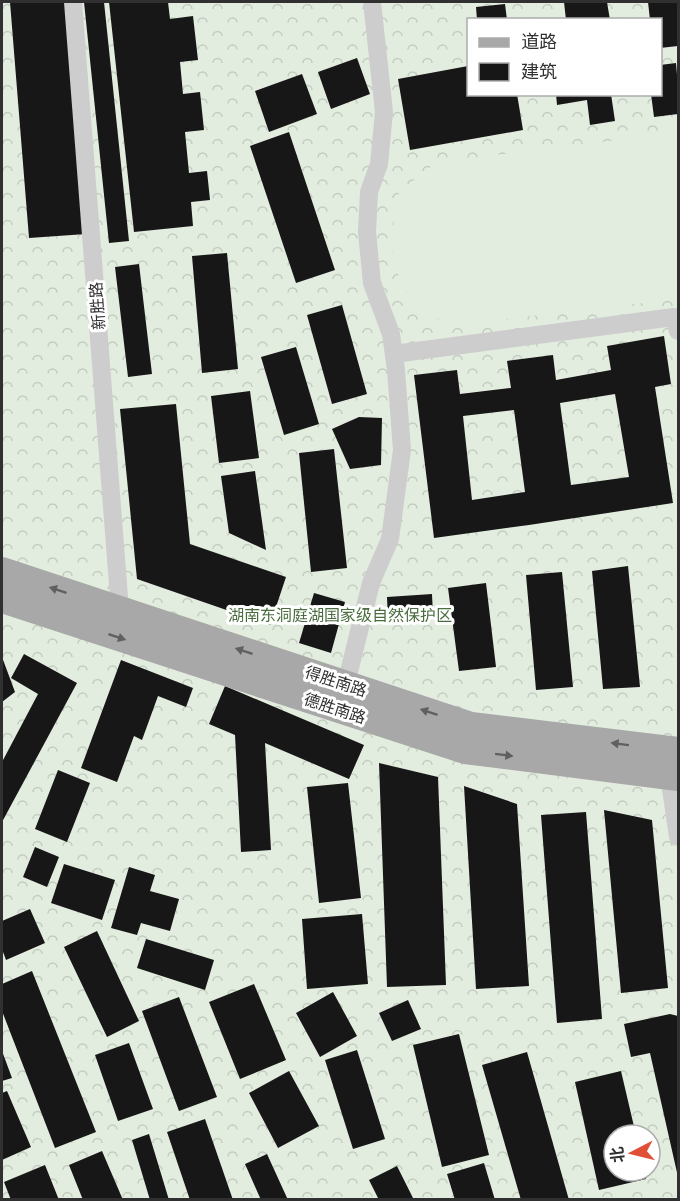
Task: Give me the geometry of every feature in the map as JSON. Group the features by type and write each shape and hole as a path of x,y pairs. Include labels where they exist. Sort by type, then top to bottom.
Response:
{"main road":[{"name":"得胜南路","path":"2,571 471,726 675,768"},
{"name":"德胜南路","path":"2,599 465,750 675,768"}],"street":[{"name":"新胜路","path":"73,2 120,610"},
{"path":"346,684 371,583 390,538 402,450 391,333 372,283 367,232 369,192 379,164 384,111 372,2"},
{"path":"394,354 674,317 678,331"},
{"path":"675,768 678,837"}],"green space":[{"name":"湖南东洞庭湖国家级自然保护区","path":"2,2 678,2 678,1199 2,1199"},
{"path":"678,133 678,299 455,325 435,318 417,307 400,279 395,267 392,243 399,192 437,162"}],"building":[{"path":"10,2 67,2 86,234 29,238"},
{"path":"84,2 104,2 129,241 109,243"},
{"path":"109,2 168,2 170,19 193,16 198,60 180,62 183,94 200,92 204,130 185,132 189,173 207,171 210,200 191,202 193,226 134,232"},
{"path":"564,2 607,2 610,18 566,18"},
{"path":"648,2 678,2 678,46 662,48 662,18 650,18"},
{"path":"505,4 507,18 477,18 476,7"},
{"path":"357,58 370,94 331,109 318,72"},
{"path":"676,63 678,114 654,117 651,96 662,96 662,65"},
{"path":"467,66 467,96 517,96 523,130 410,150 398,79"},
{"path":"302,74 317,114 269,132 255,91"},
{"path":"556,96 611,96 615,121 590,125 587,100 557,105"},
{"path":"289,132 335,270 296,283 250,146"},
{"path":"227,253 238,369 202,373 192,256"},
{"path":"139,264 152,374 128,377 115,267"},
{"path":"342,305 367,394 332,404 307,315"},
{"path":"664,336 671,384 655,387 673,503 434,538 414,375 457,370 460,394 511,388 507,361 553,355 556,380 611,370 607,346","holes":["615,394 629,477 571,485 560,403","514,410 525,492 472,500 463,416"]},
{"path":"296,347 319,424 284,435 261,357"},
{"path":"250,391 259,458 219,463 211,396"},
{"path":"176,404 190,544 286,577 270,625 137,579 120,409"},
{"path":"359,417 382,418 381,465 350,469 332,429"},
{"path":"334,449 347,568 311,572 299,453"},
{"path":"255,471 266,550 229,533 221,476"},
{"path":"628,566 640,687 603,689 592,571"},
{"path":"562,572 573,687 536,690 526,575"},
{"path":"486,583 496,667 459,671 448,588"},
{"path":"314,593 345,602 331,653 299,643"},
{"path":"432,594 433,617 388,620 387,597"},
{"path":"24,654 77,683 2,822 2,762 38,694 11,678"},
{"path":"2,657 15,692 2,702"},
{"path":"121,660 193,688 186,707 158,696 142,740 134,736 117,782 81,768"},
{"path":"225,686 364,745 349,779 265,743 271,850 241,852 235,735 209,724"},
{"path":"379,763 438,777 446,985 387,987"},
{"path":"58,770 90,783 67,842 35,829"},
{"path":"348,783 361,898 319,903 307,787"},
{"path":"464,786 517,804 529,986 476,989"},
{"path":"604,810 652,820 668,988 621,993"},
{"path":"586,812 602,1019 557,1023 541,815"},
{"path":"35,847 59,857 47,887 23,877"},
{"path":"64,864 115,880 102,920 51,903"},
{"path":"129,867 155,875 150,891 179,899 170,931 141,923 137,935 111,928"},
{"path":"30,909 45,943 6,960 2,949 2,921"},
{"path":"362,914 368,984 307,989 302,919"},
{"path":"97,931 139,1021 107,1037 64,947"},
{"path":"146,939 214,960 205,990 137,968"},
{"path":"32,971 96,1132 55,1148 2,1011 2,984"},
{"path":"254,984 286,1060 240,1079 209,1002"},
{"path":"333,992 357,1036 320,1057 296,1013"},
{"path":"179,997 217,1097 179,1111 142,1011"},
{"path":"408,1000 421,1029 392,1041 379,1013"},
{"path":"670,1014 678,1016 678,1177 650,1053 631,1057 624,1024"},
{"path":"459,1034 489,1155 442,1167 413,1045"},
{"path":"129,1043 153,1109 118,1121 95,1055"},
{"path":"357,1050 385,1139 353,1149 325,1060"},
{"path":"2,1051 12,1078 2,1081"},
{"path":"527,1052 569,1200 521,1200 482,1065"},
{"path":"289,1071 319,1126 278,1148 249,1093"},
{"path":"621,1071 633,1123 602,1123 602,1183 629,1183 599,1190 575,1082"},
{"path":"7,1091 31,1147 2,1160 2,1093"},
{"path":"205,1119 233,1200 190,1200 167,1132"},
{"path":"149,1134 169,1200 150,1200 132,1140"},
{"path":"102,1151 123,1200 83,1200 69,1165"},
{"path":"267,1154 288,1200 261,1200 245,1164"},
{"path":"484,1163 495,1200 455,1200 447,1174"},
{"path":"45,1165 59,1200 11,1200 4,1182"},
{"path":"397,1166 414,1200 379,1200 369,1180"}]}
